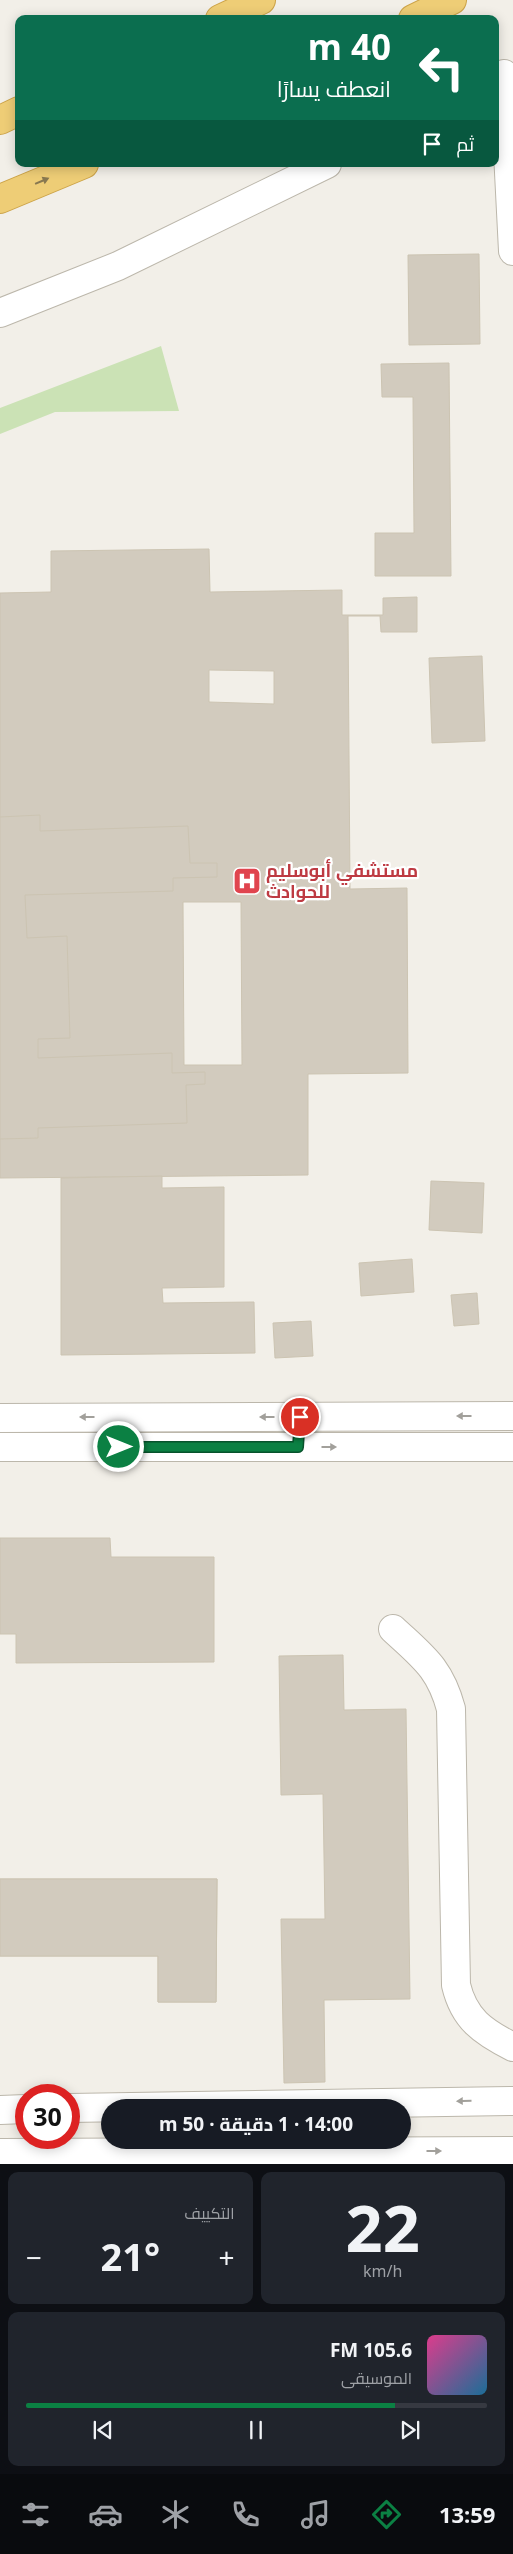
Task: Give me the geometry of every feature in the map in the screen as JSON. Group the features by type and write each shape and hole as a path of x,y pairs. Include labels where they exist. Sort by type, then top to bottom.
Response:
{"highway":[{"path":"229,15 261,0"},
{"path":"421,15 452,0"},
{"path":"0,120 15,113"},
{"path":"0,199 77,167"}],"street":[{"path":"504,74 513,251"},
{"path":"0,313 118,266 321,167"},
{"path":"0,1418 513,1416"},
{"path":"298,1447 300,1417"},
{"path":"0,1447 513,1447"},
{"path":"393,1629 431,1666 445,1686 451,1709 456,1985 460,2003 473,2021 492,2036 513,2048"},
{"path":"411,2103 513,2101"},
{"path":"80,2108 101,2107"},
{"path":"0,2110 15,2109"},
{"path":"0,2153 101,2147"},
{"path":"158,2149 284,2158 403,2157 513,2150"}],"green space":[{"path":"161,346 179,411 55,412 0,434 0,408"}],"building":[{"path":"479,254 480,344 409,345 408,255"},
{"path":"449,363 451,576 375,576 375,533 414,533 413,397 382,397 381,364"},
{"path":"209,549 210,592 342,590 342,615 383,615 383,598 417,597 417,632 381,632 380,616 348,616 350,889 407,888 408,1073 308,1074 308,1175 0,1178 0,593 51,592 51,551","holes":["209,670 274,671 274,704 209,702","183,902 241,902 242,1065 184,1065"]},
{"path":"482,656 485,741 432,743 429,658"},
{"path":"40,815 40,831 188,826 190,863 217,863 217,877 173,878 173,891 25,895 27,938 67,936 70,1038 38,1039 38,1058 172,1053 172,1073 205,1072 205,1084 186,1085 187,1123 38,1128 38,1138 0,1139 0,817"},
{"path":"162,1176 162,1188 224,1187 224,1287 162,1288 163,1303 254,1302 255,1353 61,1355 61,1178"},
{"path":"431,1181 484,1183 482,1233 429,1230"},
{"path":"412,1259 414,1292 361,1296 359,1263"},
{"path":"477,1293 479,1324 454,1326 451,1295"},
{"path":"311,1321 313,1356 275,1358 273,1323"},
{"path":"0,1538 110,1538 111,1557 214,1557 214,1662 16,1663 16,1634 0,1634"},
{"path":"343,1655 344,1710 406,1709 410,1999 324,2000 325,2082 284,2083 281,1919 325,1919 323,1794 281,1795 279,1656"},
{"path":"0,1879 217,1879 216,2002 158,2002 158,1956 0,1956"},
{"path":"0,1879 217,1879 216,2002 158,2002 158,1956 0,1956"}],"place":[{"name":"مستشفي أبوسليم للحوادث","path":"247,881"}],"route":[{"path":"119,1447 298,1447 300,1417"}]}
